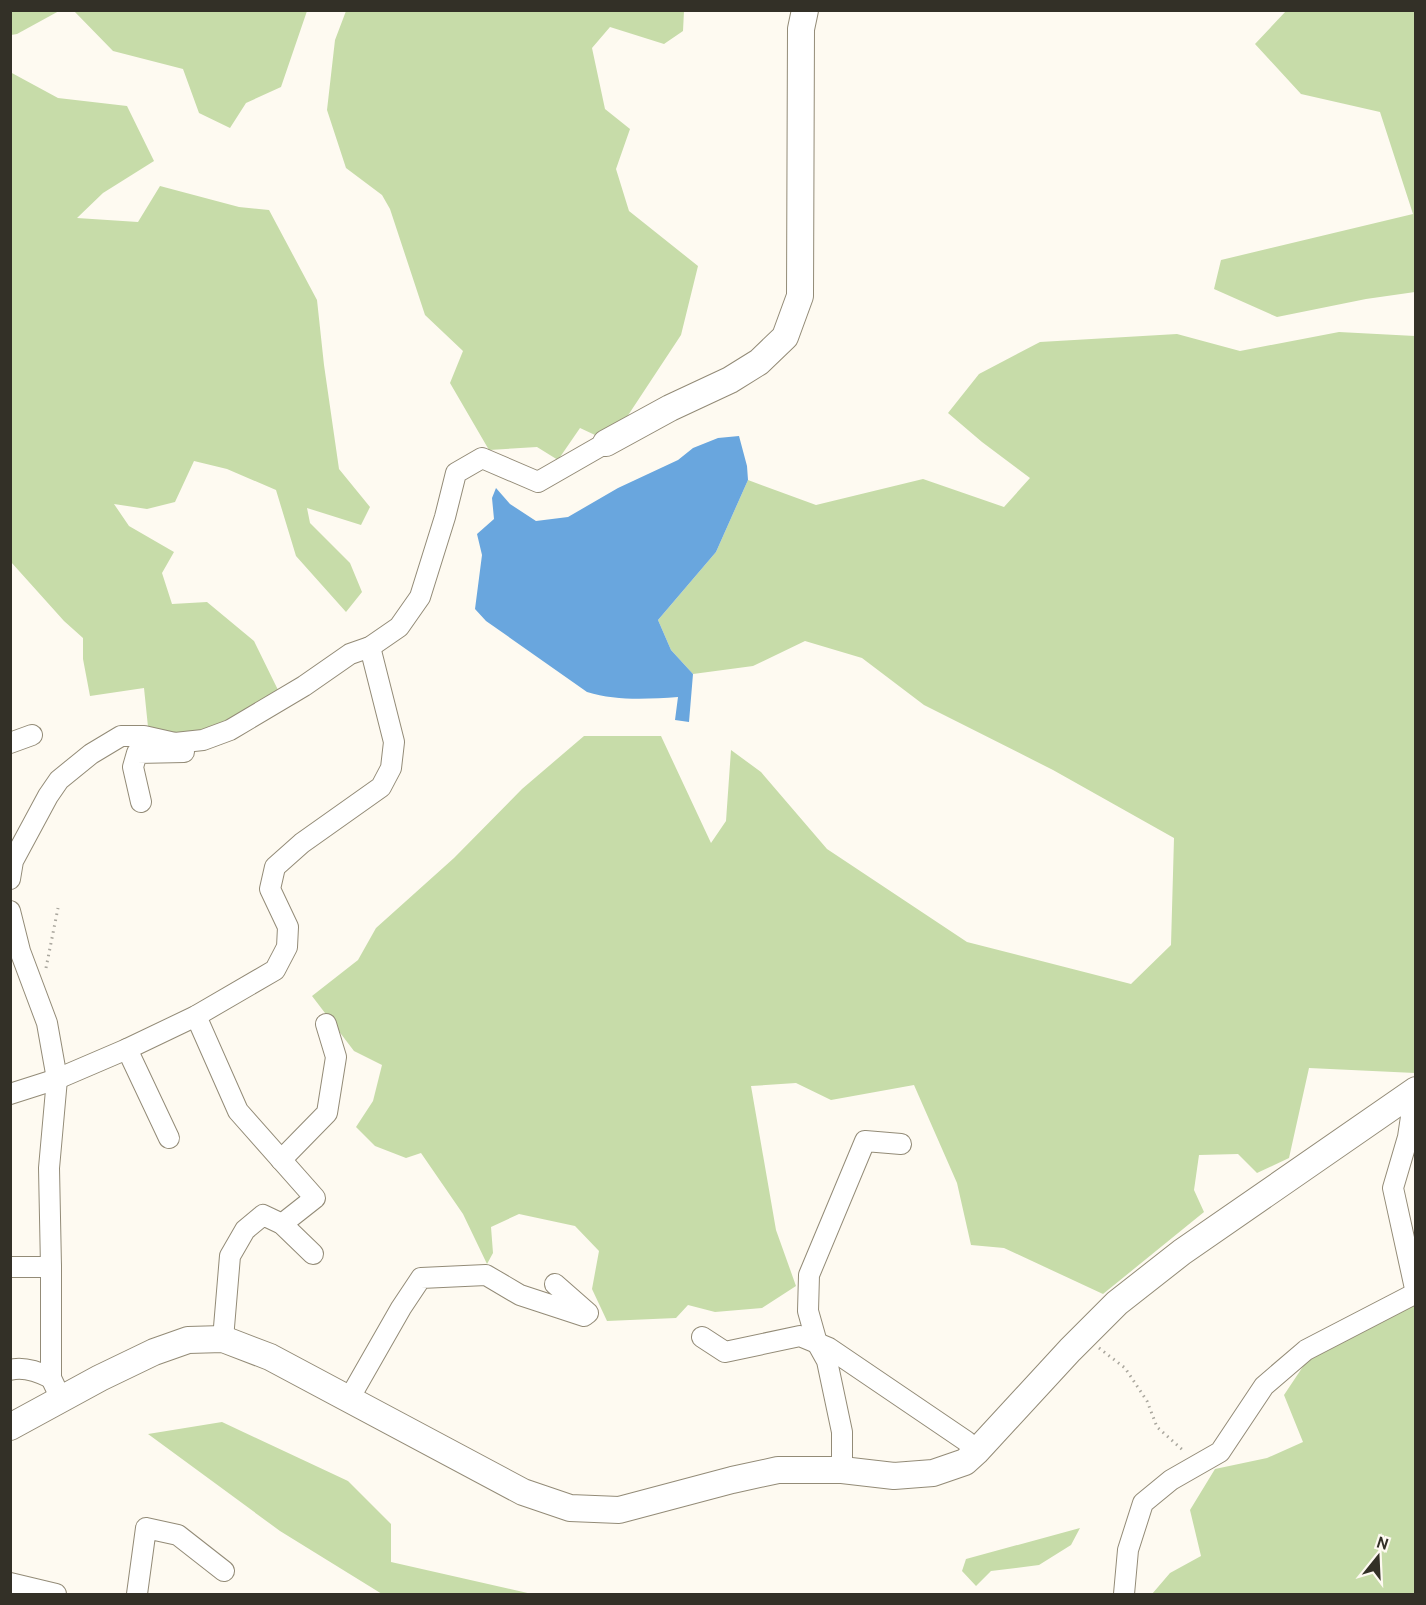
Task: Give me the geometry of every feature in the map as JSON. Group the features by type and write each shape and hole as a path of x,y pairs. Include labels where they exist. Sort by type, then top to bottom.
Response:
{"street":[{"path":"10,879 13,861 48,796 59,780 90,754 121,736 144,736 175,742 203,740 230,730 304,686 350,654 370,647 399,627 420,597 456,473 482,458 538,482 670,408 730,380 759,362 785,337 800,296 801,29 805,10"},
{"path":"10,1094 57,1079 127,1049 196,1016 275,970 287,947 288,927 270,889 275,867 302,843 381,787 391,768 394,742 370,647"},
{"path":"141,802 132,766 136,753 203,752 226,736 230,730"},
{"path":"10,743 32,735"},
{"path":"10,911 20,951 47,1023 57,1079 49,1168 56,1389"},
{"path":"196,1016 238,1111 315,1197 282,1224"},
{"path":"281,1160 327,1113 336,1057 326,1024"},
{"path":"127,1049 169,1138"},
{"path":"1124,1594 1128,1550 1143,1503 1171,1480 1220,1452 1264,1386 1306,1350 1416,1293 1393,1188 1408,1137 1412,1110 1411,1093"},
{"path":"10,1427 56,1389 188,1340 224,1339 270,1357 523,1492 570,1509 619,1510 778,1470 842,1470 894,1476 933,1473 965,1462 976,1452 1117,1303 1182,1252 1411,1093"},
{"path":"842,1470 842,1432 827,1361 816,1343 808,1311 809,1275 865,1141 901,1144"},
{"path":"224,1339 230,1256 245,1230 263,1215 282,1224 313,1254"},
{"path":"10,1267 51,1267"},
{"path":"349,1399 401,1308 421,1278 486,1275 520,1295 584,1316 588,1313 555,1284"},
{"path":"702,1337 725,1352 800,1336 829,1348 966,1441 976,1452"},
{"path":"10,1370 37,1371 56,1389"},
{"path":"137,1594 146,1528 178,1534 224,1570"},
{"path":"10,1583 56,1594"}],"path":[{"path":"44,979 58,908"},
{"path":"1084,1336 1125,1368 1147,1401 1157,1427 1198,1464"}],"green space":[{"path":"11,10 59,11 11,35"},
{"path":"74,11 307,11 281,87 246,103 230,128 199,113 183,69 113,51"},
{"path":"346,11 684,11 683,31 664,44 610,27 592,48 605,109 630,129 616,169 629,211 698,266 681,335 621,426 595,435 580,428 558,460 537,447 489,450 450,383 463,351 425,315 390,209 382,195 346,168 327,110 335,40"},
{"path":"1286,11 1415,11 1415,292 1366,299 1277,317 1214,289 1221,260 1413,214 1380,112 1301,94 1255,44"},
{"path":"10,72 58,98 127,106 154,161 103,193 77,218 138,222 160,186 239,207 269,210 317,300 339,469 370,507 361,525 307,508 310,523 350,563 362,592 346,612 296,556 276,490 227,469 194,461 175,502 147,509 114,504 129,526 174,552 162,573 172,604 207,602 254,641 279,692 205,745 148,727 144,688 90,696 83,659 83,638 64,621 11,562"},
{"path":"1339,332 1415,336 1415,1073 1309,1068 1289,1158 1257,1173 1238,1154 1199,1155 1194,1190 1204,1212 1103,1294 1004,1248 971,1245 957,1183 914,1085 831,1100 796,1083 751,1086 776,1230 796,1286 762,1308 715,1312 688,1305 676,1318 607,1321 592,1289 599,1251 575,1226 519,1214 491,1227 493,1253 487,1264 463,1214 421,1153 406,1158 375,1146 356,1127 373,1101 382,1065 354,1051 312,996 358,960 376,928 454,858 522,789 584,736 661,736 711,843 726,821 731,750 761,772 827,849 967,942 1131,984 1171,945 1174,838 1053,770 924,705 862,658 805,641 753,666 693,674 671,650 658,620 716,552 748,480 816,505 923,479 1004,507 1030,478 948,413 979,374 1040,342 1177,334 1240,351"},
{"path":"1415,1300 1415,1594 1152,1594 1170,1573 1201,1556 1190,1510 1215,1469 1267,1458 1303,1442 1284,1395 1308,1359"},
{"path":"222,1422 348,1481 391,1524 391,1562 532,1594 382,1594 280,1531 148,1434"},
{"path":"1080,1528 1071,1545 1039,1565 991,1571 976,1586 962,1571 966,1559"}],"water":[{"path":"739,436 747,466 748,480 716,552 658,620 671,650 693,674 689,722 675,720 678,697 621,698 587,692 486,621 475,609 482,555 477,534 494,519 492,498 496,488 510,504 536,521 568,517 618,488 678,460 693,448 718,438"}]}
